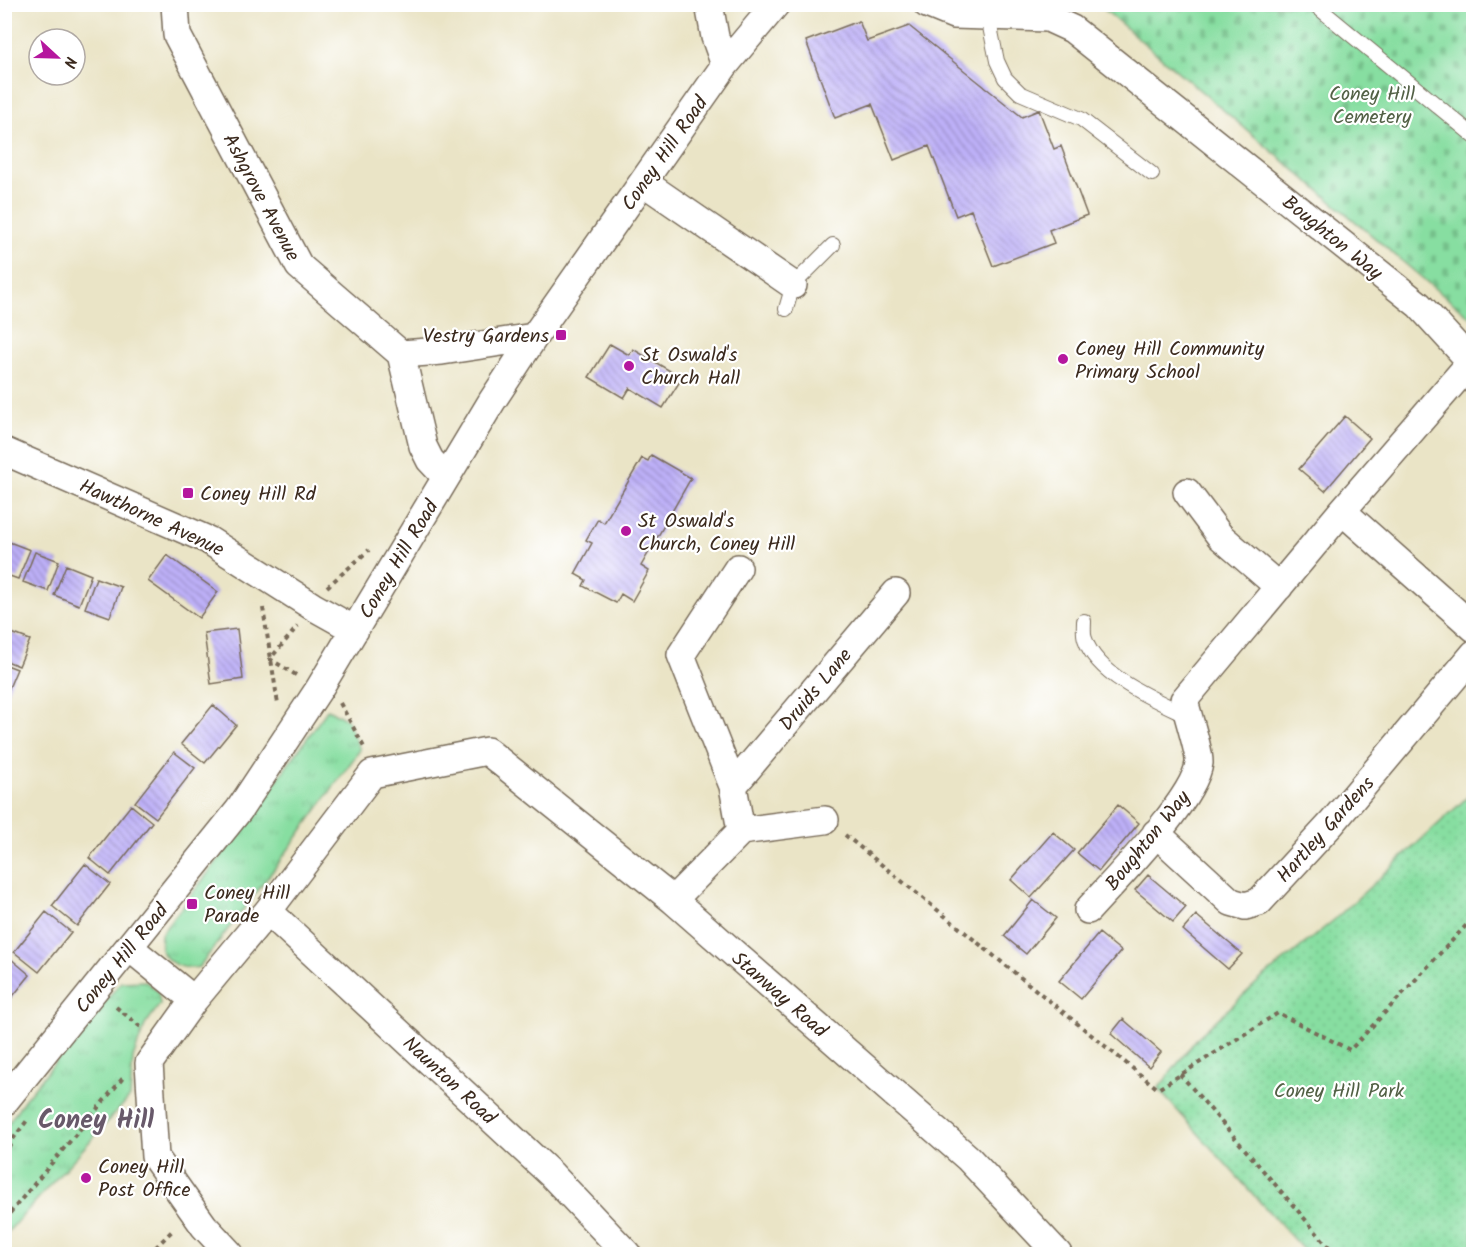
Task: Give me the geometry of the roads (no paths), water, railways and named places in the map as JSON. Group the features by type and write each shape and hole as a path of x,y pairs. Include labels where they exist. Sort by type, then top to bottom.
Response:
{"street":[{"name":"Ashgrove Avenue","path":"175,4 177,35 299,266 401,354"},
{"path":"709,4 725,65"},
{"name":"Coney Hill Road","path":"4,1102 240,810 355,630 446,477 534,337 725,65 776,4"},
{"name":"Boughton Way","path":"927,4 954,15 1048,18 1072,29 1419,305 1471,362 1463,379 1342,511 1184,700 1199,762 1192,784 1177,808 1088,910"},
{"path":"643,183 790,297"},
{"path":"446,477 430,460 423,446 401,354 424,353 534,337"},
{"name":"Hawthorne Avenue","path":"4,451 208,540 312,606 355,630"},
{"path":"1187,492 1220,536 1279,586"},
{"path":"1342,511 1473,628"},
{"path":"738,568 681,655 733,786 741,831"},
{"name":"Druids Lane","path":"733,786 896,593"},
{"name":"Hartley Gardens","path":"1156,833 1231,902 1245,906 1259,902 1332,823 1473,654"},
{"name":"Stanway Road","path":"268,911 372,774 488,751 673,900 968,1158 1058,1254"},
{"path":"673,900 741,831 825,819"},
{"path":"230,1254 193,1210 155,1157 149,1064 194,1000 268,911"},
{"name":"Naunton Road","path":"268,911 552,1175 627,1254"},
{"path":"130,948 194,1000"}],"lane":[{"path":"1314,4 1473,136"},
{"path":"988,17 997,62 1005,78 1020,93 1081,119 1152,174"},
{"path":"790,297 833,245"},
{"path":"1084,621 1084,638 1090,651 1109,671 1147,697 1187,715"}],"place":[{"name":"Vestry Gardens","path":"561,335"},
{"name":"Coney Hill Community Primary School","path":"1063,359"},
{"name":"St Oswald's Church Hall","path":"629,366"},
{"name":"Coney Hill Rd","path":"188,493"},
{"name":"St Oswald's Church, Coney Hill","path":"626,531"},
{"name":"Coney Hill Parade","path":"192,904"},
{"name":"Coney Hill Post Office","path":"86,1178"}],"district":[{"name":"Coney Hill","path":"96,1119"}],"park label":[{"name":"Coney Hill Cemetery","path":"1372,104"},
{"name":"Coney Hill Park","path":"1339,1090"}]}
